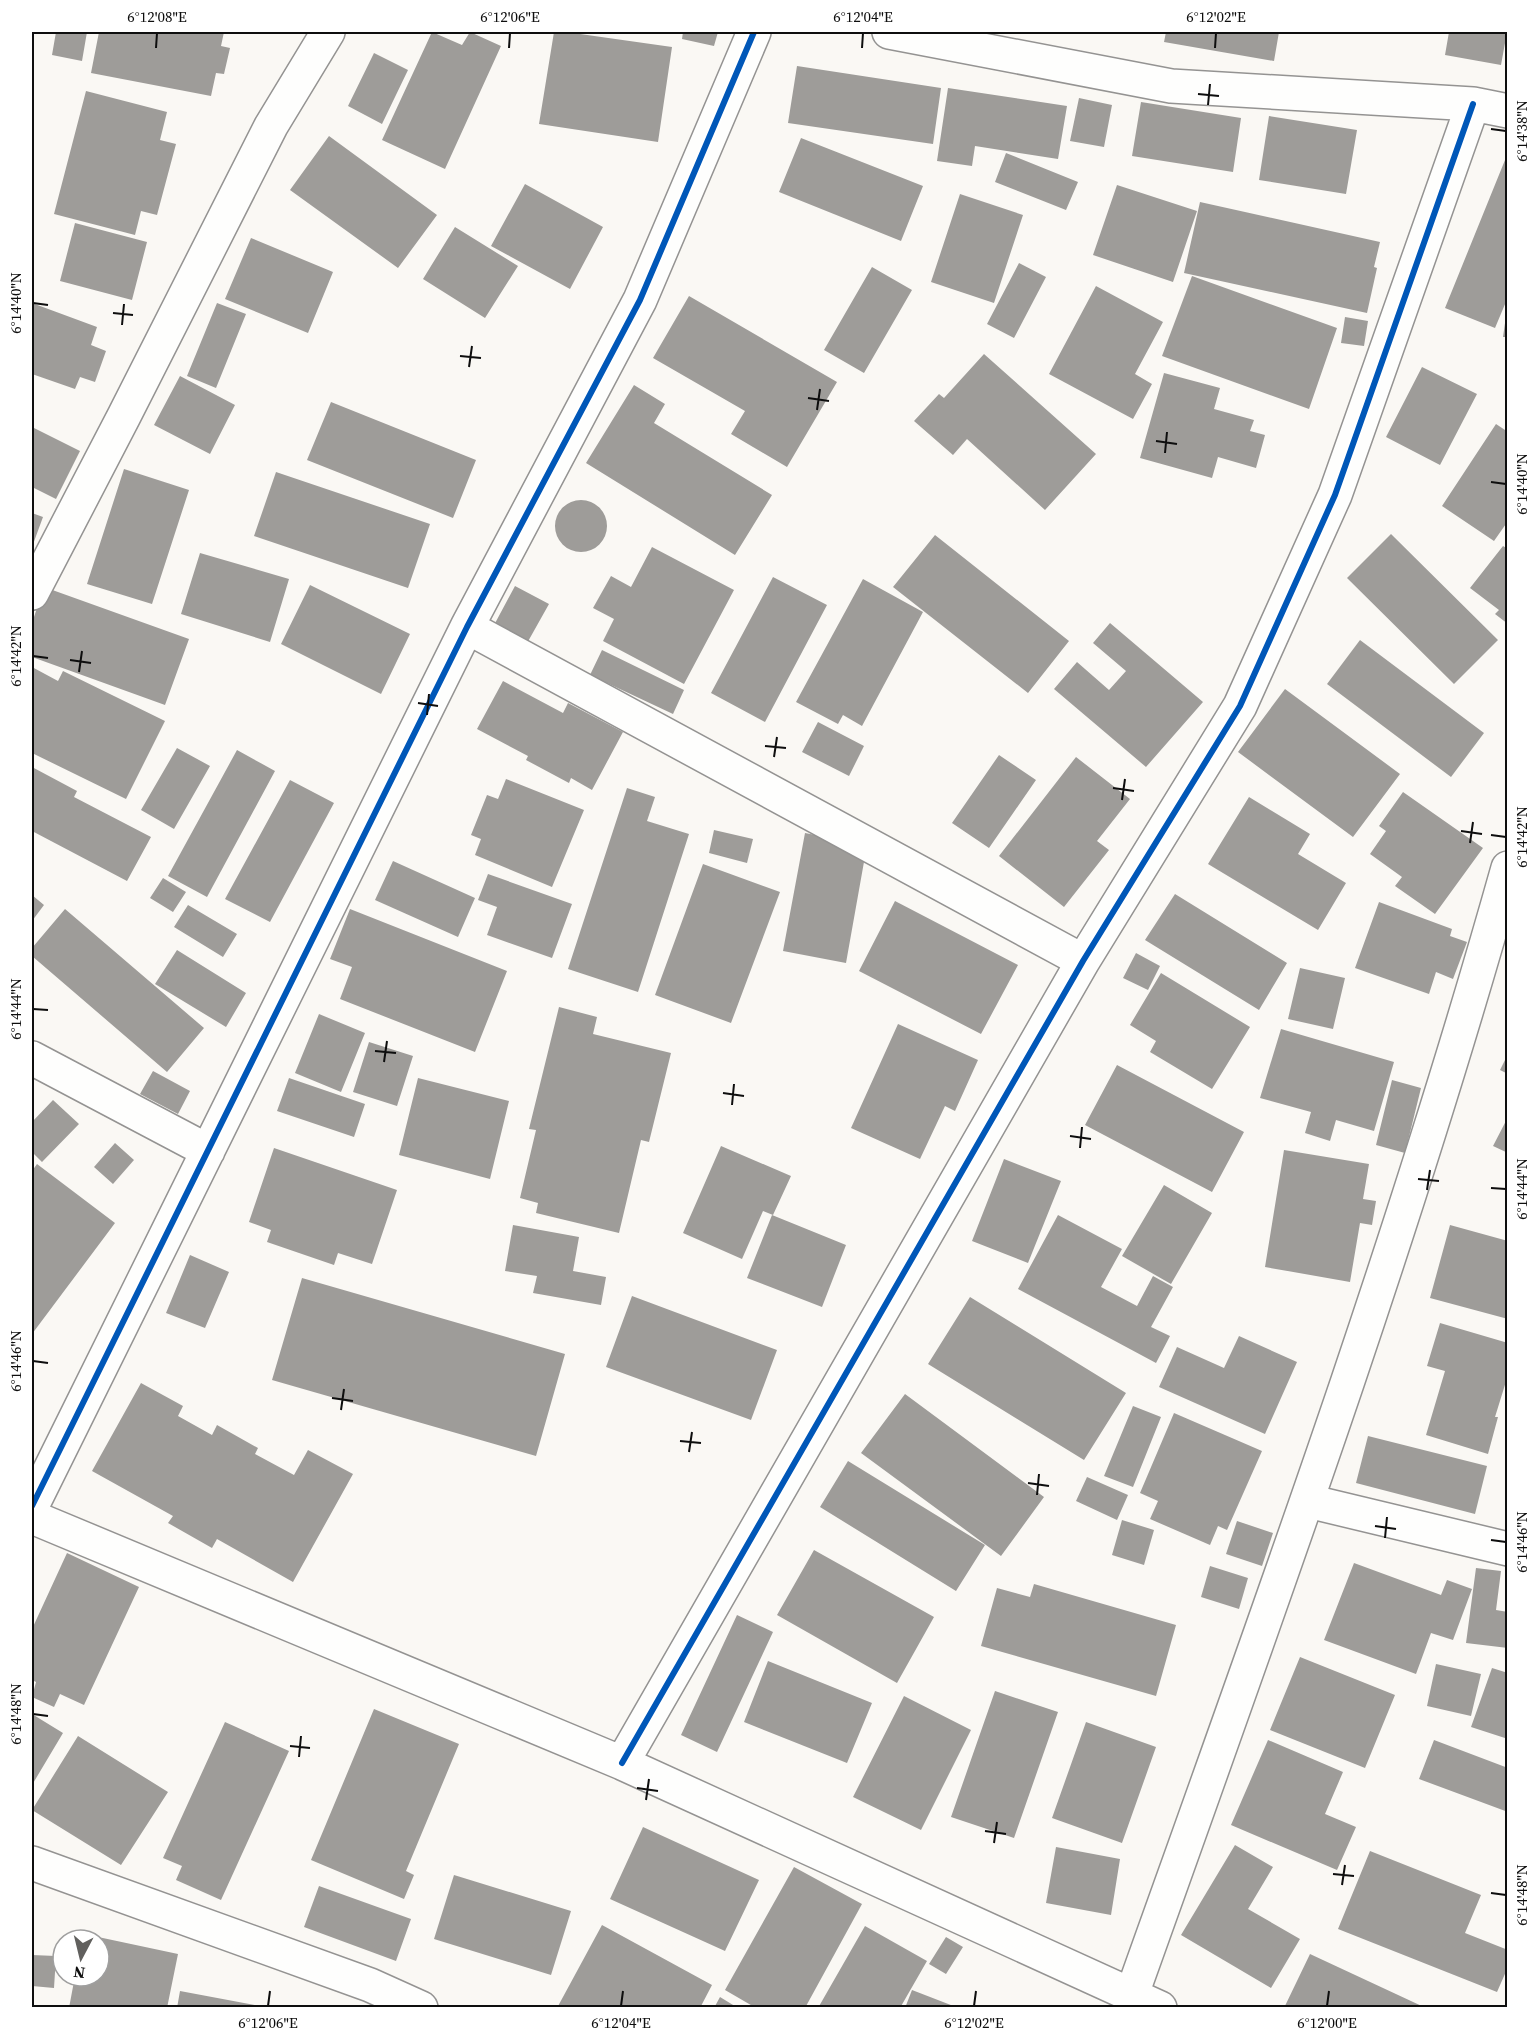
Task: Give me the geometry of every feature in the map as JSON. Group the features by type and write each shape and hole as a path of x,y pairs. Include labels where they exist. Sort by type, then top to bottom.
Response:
{"street":[{"path":"32,593 271,126 328,32"},
{"path":"32,1506 467,627 639,300 754,32"},
{"path":"889,32 1172,86 1473,104 1508,111"},
{"path":"622,1763 1083,961 1240,706 1335,495 1473,104"},
{"path":"467,627 1083,961"},
{"path":"32,1517 622,1763 1146,2001 1470,1001 1508,868"},
{"path":"32,1058 208,1151"},
{"path":"1308,1501 1508,1549"},
{"path":"32,1863 370,1985 421,2007"}],"building":[{"path":"56,32 87,32 82,61 52,55"},
{"path":"99,32 224,32 221,46 230,48 224,74 216,73 211,96 91,73"},
{"path":"432,32 462,45 470,32 501,46 445,169 382,140"},
{"path":"554,32 672,47 658,142 539,124"},
{"path":"683,32 718,32 714,46 682,39"},
{"path":"1166,32 1279,32 1274,61 1164,42"},
{"path":"1449,32 1507,32 1501,65 1445,55"},
{"path":"374,53 408,70 382,124 348,106"},
{"path":"797,66 941,88 933,144 788,123"},
{"path":"948,88 1067,106 1058,159 975,146 972,166 937,161"},
{"path":"86,91 167,112 160,140 176,144 157,215 141,211 135,235 54,214"},
{"path":"1079,98 1112,105 1104,147 1070,141"},
{"path":"1141,102 1241,118 1233,172 1132,156"},
{"path":"1269,116 1357,130 1346,194 1259,180"},
{"path":"329,136 437,215 398,268 290,190"},
{"path":"801,138 923,186 901,241 779,192"},
{"path":"1006,153 1078,182 1066,210 995,182"},
{"path":"1505,160 1508,161 1508,297 1495,328 1445,308"},
{"path":"525,184 603,227 570,289 491,246"},
{"path":"1117,185 1197,211 1173,282 1093,255"},
{"path":"960,194 1023,215 994,303 931,282"},
{"path":"1200,202 1380,242 1367,313 1184,273"},
{"path":"75,223 147,242 132,300 60,281"},
{"path":"455,227 518,266 485,318 423,279"},
{"path":"251,238 333,272 308,333 225,299"},
{"path":"1019,263 1046,277 1014,338 987,324"},
{"path":"872,267 912,290 864,373 824,350"},
{"path":"1192,276 1337,328 1309,409 1162,356"},
{"path":"1096,286 1163,322 1135,374 1152,384 1133,419 1049,374"},
{"path":"689,296 837,382 787,467 731,434 745,411 653,358"},
{"path":"32,303 97,327 91,345 106,351 95,382 80,377 75,389 32,374"},
{"path":"217,303 246,314 216,388 187,376"},
{"path":"1506,316 1508,316 1508,337 1503,337"},
{"path":"1345,317 1368,321 1364,346 1341,343"},
{"path":"984,354 1096,454 1045,510 967,439 953,455 914,421 939,394 944,398"},
{"path":"1422,367 1477,394 1440,465 1386,437"},
{"path":"1164,373 1220,388 1214,409 1254,420 1250,431 1265,435 1256,468 1218,457 1212,478 1140,458"},
{"path":"180,376 235,405 210,454 154,425"},
{"path":"634,385 665,404 654,423 772,495 735,555 586,463"},
{"path":"331,402 476,460 453,518 307,460"},
{"path":"1496,424 1508,432 1508,521 1494,541 1442,506"},
{"path":"32,427 80,451 56,499 32,487"},
{"path":"124,469 189,490 152,604 87,584"},
{"path":"276,472 430,524 408,588 254,536"},
{"path":"581,500 595,504 603,512 607,526 603,540 595,548 581,552 567,548 559,540 555,526 559,512 567,504"},
{"path":"32,513 43,517 32,547"},
{"path":"1391,534 1498,640 1454,684 1347,578"},
{"path":"935,535 1069,641 1028,693 893,587"},
{"path":"1503,546 1508,549 1508,624 1495,614 1499,610 1470,588"},
{"path":"652,547 734,590 684,684 603,641 614,619 593,608 611,576 631,587"},
{"path":"200,553 289,579 270,642 181,614"},
{"path":"773,577 827,605 765,722 711,693"},
{"path":"863,579 923,612 862,726 843,715 838,724 796,702"},
{"path":"310,585 410,634 381,694 281,644"},
{"path":"515,586 549,604 526,645 493,627"},
{"path":"44,587 189,639 165,705 32,657 32,623"},
{"path":"1110,623 1203,702 1146,767 1054,689 1077,662 1109,690 1126,671 1093,643"},
{"path":"1360,640 1484,733 1451,777 1327,684"},
{"path":"602,650 684,690 673,714 590,675"},
{"path":"32,667 58,681 63,671 165,721 126,799 32,753"},
{"path":"503,681 563,713 568,703 623,732 592,790 571,778 569,783 526,760 528,756 477,729"},
{"path":"1285,689 1400,774 1353,837 1238,752"},
{"path":"818,722 864,746 849,776 802,752"},
{"path":"177,748 210,766 174,829 141,810"},
{"path":"237,750 275,771 207,897 168,876"},
{"path":"999,755 1036,780 989,848 952,823"},
{"path":"1076,757 1130,799 1097,841 1109,850 1064,907 999,856"},
{"path":"32,767 77,791 74,797 151,837 127,881 32,831"},
{"path":"506,779 584,810 552,887 475,855 481,839 471,835 487,795 498,799"},
{"path":"290,780 334,803 270,922 225,899"},
{"path":"627,788 655,797 647,821 689,834 638,992 568,969"},
{"path":"1403,792 1483,848 1435,914 1395,886 1402,877 1370,854 1386,831 1379,826"},
{"path":"1249,797 1310,834 1298,854 1346,883 1318,930 1208,864"},
{"path":"714,830 753,839 747,863 709,853"},
{"path":"805,833 867,845 846,963 783,951"},
{"path":"393,861 475,898 458,937 375,900"},
{"path":"703,864 780,892 731,1023 655,995"},
{"path":"488,874 572,904 552,958 487,935 497,907 478,900"},
{"path":"163,878 186,892 173,912 150,898"},
{"path":"1175,894 1287,963 1259,1010 1145,940"},
{"path":"32,895 44,905 32,921"},
{"path":"895,901 1018,965 981,1034 859,971"},
{"path":"1379,902 1452,929 1450,936 1467,942 1453,979 1436,972 1429,994 1355,968"},
{"path":"188,905 237,934 223,957 174,927"},
{"path":"65,909 204,1028 167,1072 32,956 32,948"},
{"path":"350,909 507,971 475,1052 340,999 352,967 330,959"},
{"path":"177,950 246,993 226,1027 155,984"},
{"path":"1136,953 1160,966 1148,990 1123,978"},
{"path":"1300,968 1345,978 1333,1029 1288,1019"},
{"path":"1161,973 1250,1027 1212,1089 1150,1052 1156,1041 1130,1025"},
{"path":"559,1007 597,1017 593,1034 671,1053 649,1142 641,1140 619,1233 536,1213 538,1203 520,1198 536,1130 529,1129"},
{"path":"319,1014 365,1033 341,1092 295,1073"},
{"path":"898,1024 978,1060 955,1111 945,1106 920,1159 851,1128"},
{"path":"1281,1029 1394,1062 1374,1131 1336,1120 1330,1141 1305,1133 1311,1112 1260,1098"},
{"path":"369,1042 413,1056 397,1106 353,1092"},
{"path":"1508,1054 1508,1074 1500,1070"},
{"path":"1117,1065 1244,1132 1212,1192 1085,1125"},
{"path":"153,1071 190,1091 178,1114 140,1094"},
{"path":"289,1078 365,1104 354,1137 277,1111"},
{"path":"418,1078 509,1101 490,1179 399,1155"},
{"path":"1392,1080 1421,1088 1405,1153 1376,1145"},
{"path":"53,1100 79,1124 42,1162 32,1152 32,1122"},
{"path":"1508,1117 1508,1153 1493,1146"},
{"path":"115,1143 134,1160 113,1184 94,1167"},
{"path":"721,1146 791,1176 773,1215 763,1211 742,1259 683,1233"},
{"path":"274,1148 397,1190 372,1264 338,1253 334,1265 267,1242 271,1230 249,1222"},
{"path":"1284,1150 1369,1164 1363,1199 1376,1201 1372,1225 1360,1223 1350,1282 1265,1267"},
{"path":"1004,1159 1061,1181 1028,1263 972,1241"},
{"path":"37,1164 115,1223 32,1334 32,1171"},
{"path":"1164,1185 1212,1213 1171,1284 1122,1256"},
{"path":"772,1215 846,1245 822,1307 747,1278"},
{"path":"1058,1215 1122,1249 1101,1287 1137,1306 1153,1276 1173,1287 1151,1327 1170,1336 1156,1363 1018,1289"},
{"path":"513,1225 579,1237 573,1271 606,1277 601,1305 533,1293 537,1276 505,1271"},
{"path":"1450,1225 1508,1241 1508,1319 1430,1298"},
{"path":"190,1255 229,1272 205,1328 166,1313"},
{"path":"302,1278 565,1354 536,1456 272,1380"},
{"path":"632,1296 777,1350 751,1420 606,1367"},
{"path":"970,1297 1126,1393 1084,1460 928,1364"},
{"path":"1440,1323 1508,1343 1508,1375 1495,1417 1498,1417 1488,1454 1426,1435 1445,1371 1427,1366"},
{"path":"1239,1336 1297,1362 1265,1434 1159,1387 1177,1347 1224,1368"},
{"path":"141,1383 183,1406 178,1416 212,1435 217,1425 258,1448 255,1454 294,1475 308,1450 353,1474 293,1582 217,1539 212,1548 168,1523 173,1516 92,1471"},
{"path":"905,1394 1044,1497 1001,1556 861,1453"},
{"path":"1133,1406 1161,1417 1133,1487 1104,1476"},
{"path":"1174,1413 1262,1451 1227,1530 1218,1526 1210,1545 1150,1519 1158,1501 1140,1493"},
{"path":"1368,1436 1487,1466 1475,1514 1356,1483"},
{"path":"848,1461 985,1545 956,1591 820,1507"},
{"path":"1087,1477 1128,1495 1117,1520 1076,1501"},
{"path":"1122,1520 1154,1530 1144,1565 1112,1555"},
{"path":"1237,1521 1273,1533 1262,1566 1226,1554"},
{"path":"814,1550 934,1617 897,1683 777,1615"},
{"path":"67,1553 139,1587 84,1705 60,1694 54,1707 32,1697 36,1682 32,1680 32,1629"},
{"path":"1354,1563 1441,1595 1447,1580 1472,1589 1453,1640 1431,1633 1416,1674 1324,1640"},
{"path":"1210,1566 1248,1578 1239,1609 1201,1597"},
{"path":"1476,1568 1501,1571 1496,1610 1508,1612 1508,1648 1466,1643"},
{"path":"1034,1584 1176,1625 1156,1696 981,1646 997,1588 1030,1597"},
{"path":"737,1615 773,1632 717,1752 681,1735"},
{"path":"1300,1657 1395,1695 1365,1768 1270,1730"},
{"path":"768,1661 872,1703 847,1763 744,1722"},
{"path":"1436,1664 1481,1674 1471,1716 1427,1706"},
{"path":"1492,1668 1508,1673 1508,1739 1471,1727"},
{"path":"995,1691 1058,1712 1014,1838 951,1817"},
{"path":"904,1696 971,1730 921,1830 853,1797"},
{"path":"374,1709 459,1744 406,1871 414,1875 404,1899 311,1860"},
{"path":"32,1714 63,1733 32,1785"},
{"path":"225,1722 289,1751 221,1900 176,1880 182,1866 163,1858"},
{"path":"1086,1722 1156,1747 1122,1843 1052,1818"},
{"path":"78,1736 168,1792 121,1865 32,1810"},
{"path":"1268,1740 1343,1772 1325,1814 1356,1827 1337,1870 1231,1825"},
{"path":"1434,1740 1508,1768 1508,1812 1419,1779"},
{"path":"643,1827 759,1880 725,1951 610,1899"},
{"path":"1235,1845 1273,1867 1248,1909 1300,1939 1271,1988 1181,1935"},
{"path":"1056,1847 1120,1859 1111,1915 1046,1903"},
{"path":"1370,1851 1481,1895 1465,1933 1508,1950 1508,1967 1497,1992 1338,1929"},
{"path":"794,1867 862,1904 805,2008 756,2008 725,1990"},
{"path":"454,1875 571,1911 551,1975 434,1939"},
{"path":"319,1886 411,1919 396,1961 304,1927"},
{"path":"602,1925 712,1985 700,2008 557,2008"},
{"path":"865,1926 927,1961 900,2008 818,2008"},
{"path":"946,1937 963,1947 946,1974 929,1964"},
{"path":"111,1940 178,1954 167,2008 69,2008 73,1988 111,1988"},
{"path":"1310,1954 1426,2008 1284,2008"},
{"path":"32,1955 51,1956 51,1988 32,1986"},
{"path":"912,1990 956,2007 956,2008 905,2008"},
{"path":"180,1991 260,2006 260,2008 177,2008"},
{"path":"720,1997 738,2008 714,2008"}],"cycle path":[{"path":"32,1506 467,627 640,300 754,32"},
{"path":"622,1763 1083,961 1240,706 1335,495 1473,104"}]}
